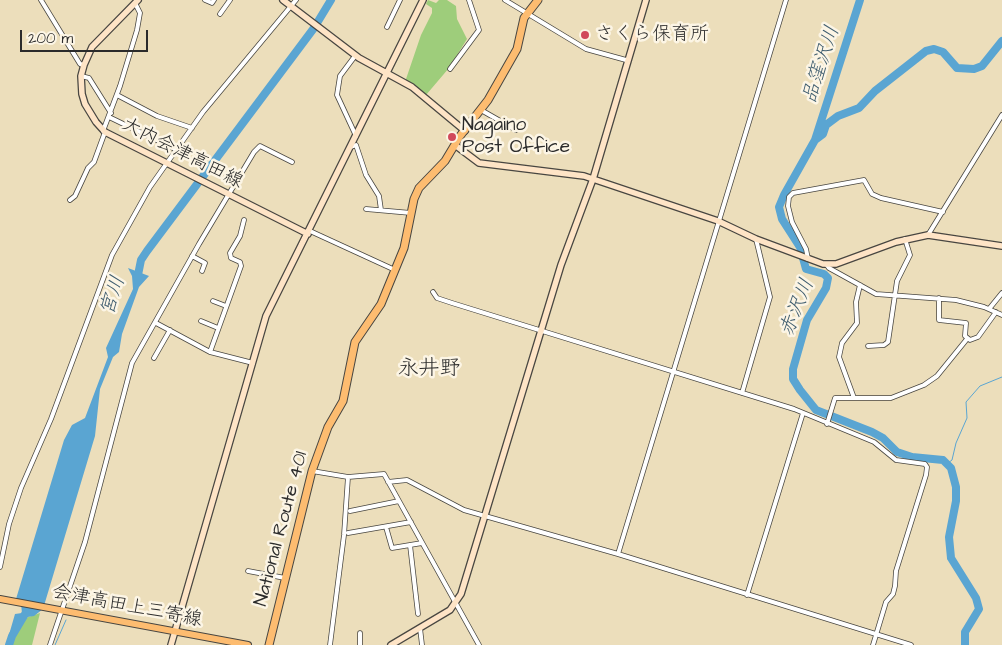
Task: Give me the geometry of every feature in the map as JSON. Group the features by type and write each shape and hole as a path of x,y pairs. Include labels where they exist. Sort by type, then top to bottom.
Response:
{"highway":[{"name":"National Route 401","path":"269,645 312,471 328,427 343,401 355,342 381,304 407,239 417,192 445,161 464,130 481,110 513,58 518,44 522,20 538,0"}],"main road":[{"name":"会津高田上三寄線","path":"0,599 248,645"}],"street":[{"path":"41,0 80,64 84,66"},
{"path":"205,0 212,3 214,0"},
{"path":"220,14 230,0"},
{"path":"283,0 355,56 412,87 464,130"},
{"path":"0,567 9,524 21,488 50,419 112,255 150,187 192,128 296,0"},
{"path":"387,27 400,0"},
{"path":"171,645 266,316 309,233 423,0"},
{"path":"450,69 479,30 470,0"},
{"path":"505,0 582,46 626,60"},
{"path":"391,645 456,604 486,515 561,265 593,179 626,60 646,0"},
{"path":"618,554 786,0"},
{"path":"70,200 75,196 82,177 94,162 117,95 137,30 140,13 137,2"},
{"name":"大内会津高田線","path":"137,2 92,47 81,76 85,104 104,131 167,165 309,233"},
{"path":"355,56 340,76 337,95 356,136"},
{"path":"81,76 89,78 110,115 177,150"},
{"path":"117,95 157,116 192,128"},
{"path":"481,110 516,130"},
{"path":"928,235 1002,115"},
{"path":"455,145 479,162 593,179 718,221 808,260 826,264 836,264 905,239 928,235 1002,246"},
{"path":"50,645 63,610 102,480 132,363 227,193 260,146 292,162"},
{"path":"351,147 356,146 366,175 379,196 381,210"},
{"path":"808,260 806,249 792,222 788,206 789,197 793,193 864,180 872,194 881,198 943,212"},
{"path":"366,208 411,213"},
{"path":"210,352 241,265 231,258 230,253 240,236 244,220"},
{"path":"309,233 395,270"},
{"path":"742,393 770,297 756,238"},
{"path":"868,346 888,342 897,281 910,255 905,239"},
{"path":"192,256 205,263 202,271"},
{"path":"826,264 829,268 876,294 940,298 989,309 1002,315"},
{"path":"854,398 839,357 842,343 857,323 856,302 860,285"},
{"path":"434,292 437,298 673,370 803,413 874,442 896,460 925,464 927,467 896,571 893,594 886,602 873,645"},
{"path":"989,309 1002,293"},
{"path":"940,298 939,320 966,323 965,336 968,339"},
{"path":"213,301 226,306"},
{"path":"968,339 976,339 996,312"},
{"path":"200,322 218,328"},
{"path":"156,323 210,352 253,363"},
{"path":"154,358 170,330"},
{"path":"827,424 835,398 891,398 924,385 937,376 968,339"},
{"path":"747,595 803,413"},
{"path":"312,471 326,475 348,477 384,474 479,645"},
{"path":"330,645 344,536 348,477"},
{"path":"388,482 407,480 451,504 911,645"},
{"path":"350,511 399,501"},
{"path":"348,534 411,522"},
{"path":"386,527 390,547 422,543"},
{"path":"410,545 418,614"},
{"path":"248,571 286,578"},
{"path":"420,628 422,645"},
{"path":"360,633 360,645"}],"green space":[{"path":"428,0 436,3 439,0 447,0 456,6 457,19 467,39 449,68 426,95 405,82 421,35 432,13 432,8 426,4"},
{"path":"40,613 32,645 12,645 20,620"}],"water":[{"path":"128,268 149,276 139,287 122,334 119,352 113,357 100,389 95,436 43,609 34,616 21,618 12,645 6,645 15,614 22,613 21,604 16,599 64,440 72,425 85,418 108,357 106,348 133,289 132,276"}],"waterway":[{"name":"宮川","path":"137,280 141,260 147,251 314,28 331,0"},
{"name":"品窪沢川","path":"815,140 860,0"},
{"name":"赤沢川","path":"965,645 965,632 979,609 976,598 951,558 949,537 956,501 956,487 951,468 943,460 912,457 897,452 883,438 872,432 816,410 800,390 793,379 793,369 807,320 826,288 828,278 824,274 806,269 800,247 782,219 779,207 815,140 823,134 826,125 838,116 859,108 875,91 926,51 934,49 943,52 957,68 974,69 982,66 1002,41"},
{"path":"948,463 952,460 956,443 967,418 966,402 980,386 1002,377"},
{"name":"宮川","path":"9,645 12,636 28,609"},
{"path":"55,645 66,620"}],"place":[{"name":"さくら保育所","path":"585,35"},
{"name":"Nagaino Post Office","path":"452,137"}],"district":[{"name":"永井野","path":"429,370"}]}
